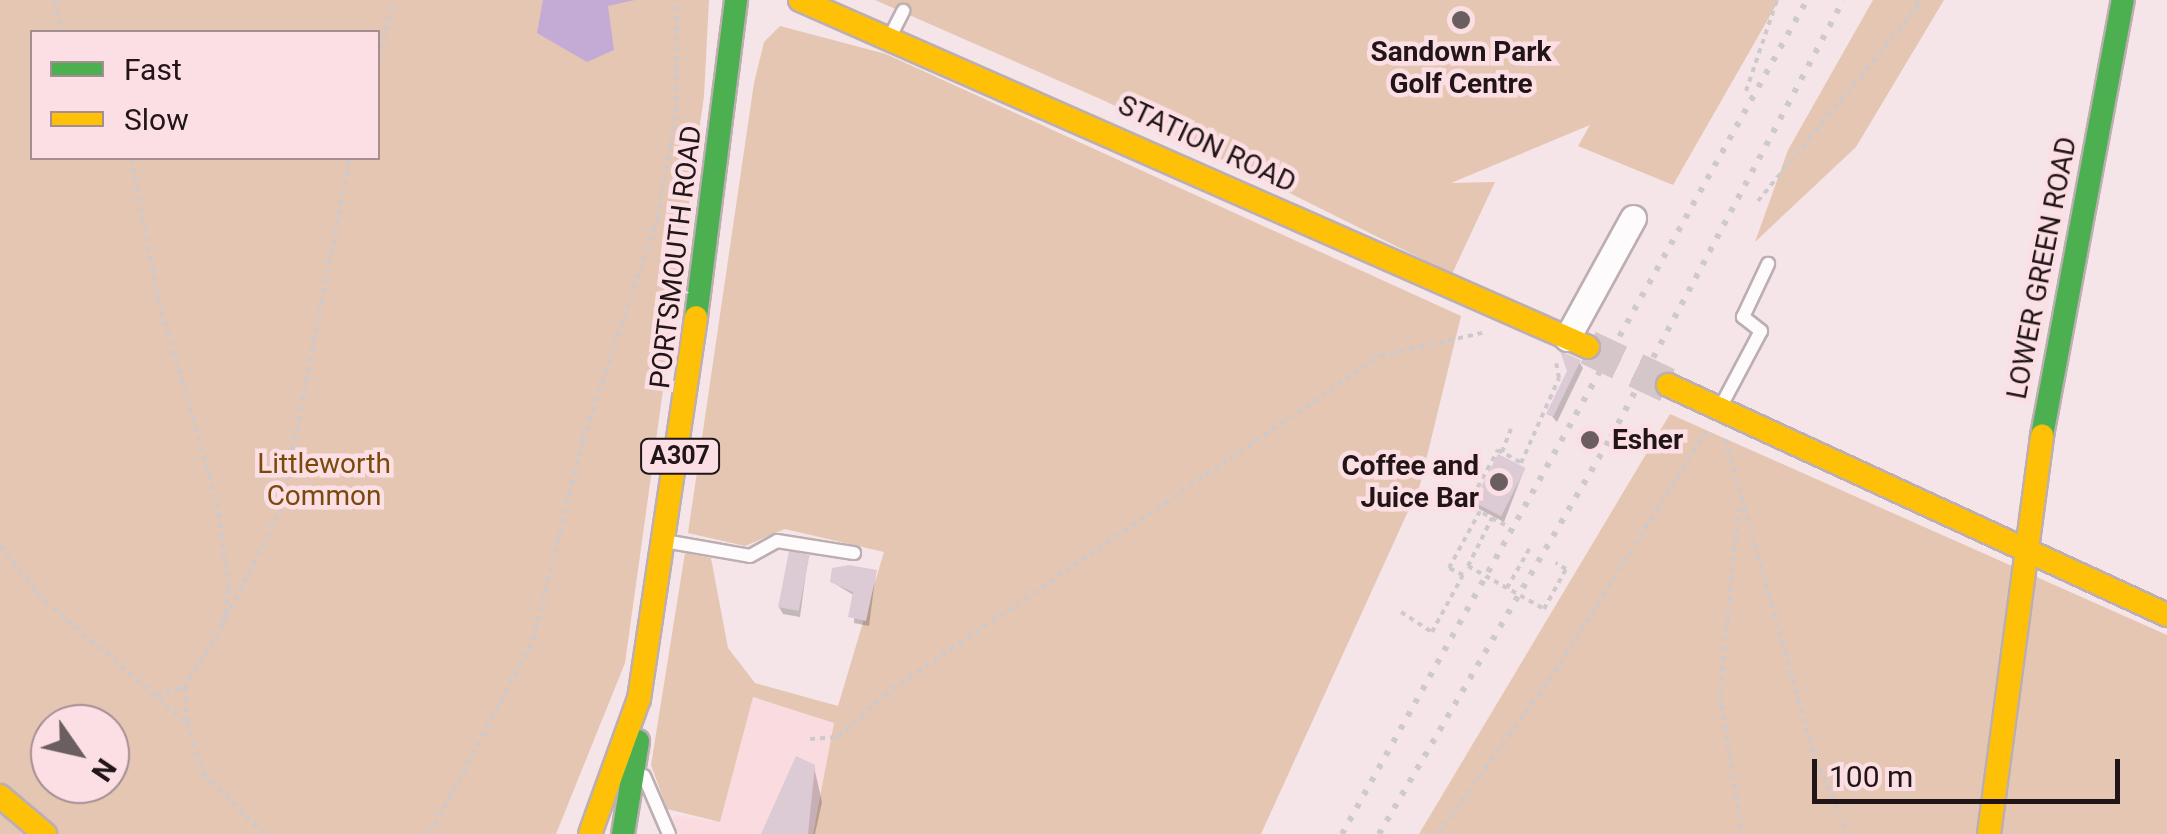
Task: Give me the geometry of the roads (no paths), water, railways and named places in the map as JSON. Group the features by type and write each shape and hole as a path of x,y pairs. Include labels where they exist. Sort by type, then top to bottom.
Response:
{"main road":[{"name":"PORTSMOUTH ROAD","path":"623,834 637,765 639,699 668,542 736,0"},
{"name":"STATION ROAD","path":"800,0 892,33 1577,343"},
{"name":"LOWER GREEN ROAD","path":"1989,834 2021,546 2123,0"},
{"path":"1668,385 2167,616"},
{"name":"PORTSMOUTH ROAD","path":"590,834 639,699"},
{"path":"577,834 607,784"},
{"path":"0,796 46,834"}],"street":[{"path":"1577,343 1633,218"}],"lane":[{"path":"892,33 903,11"},
{"path":"1719,410 1760,331 1743,317 1768,264"},
{"path":"668,542 750,556 777,541 854,553"},
{"path":"637,765 668,834"}],"tunnel":[{"path":"1588,347 1668,385"}],"railway":[{"path":"1342,834 1807,0"},
{"path":"1379,834 1611,437 1843,0"}],"place":[{"name":"Sandown Park Golf Centre","path":"1461,20"},
{"name":"Esher","path":"1590,440"},
{"name":"Coffee and Juice Bar","path":"1499,482"}],"park label":[{"name":"Littleworth Common","path":"324,480"}]}
